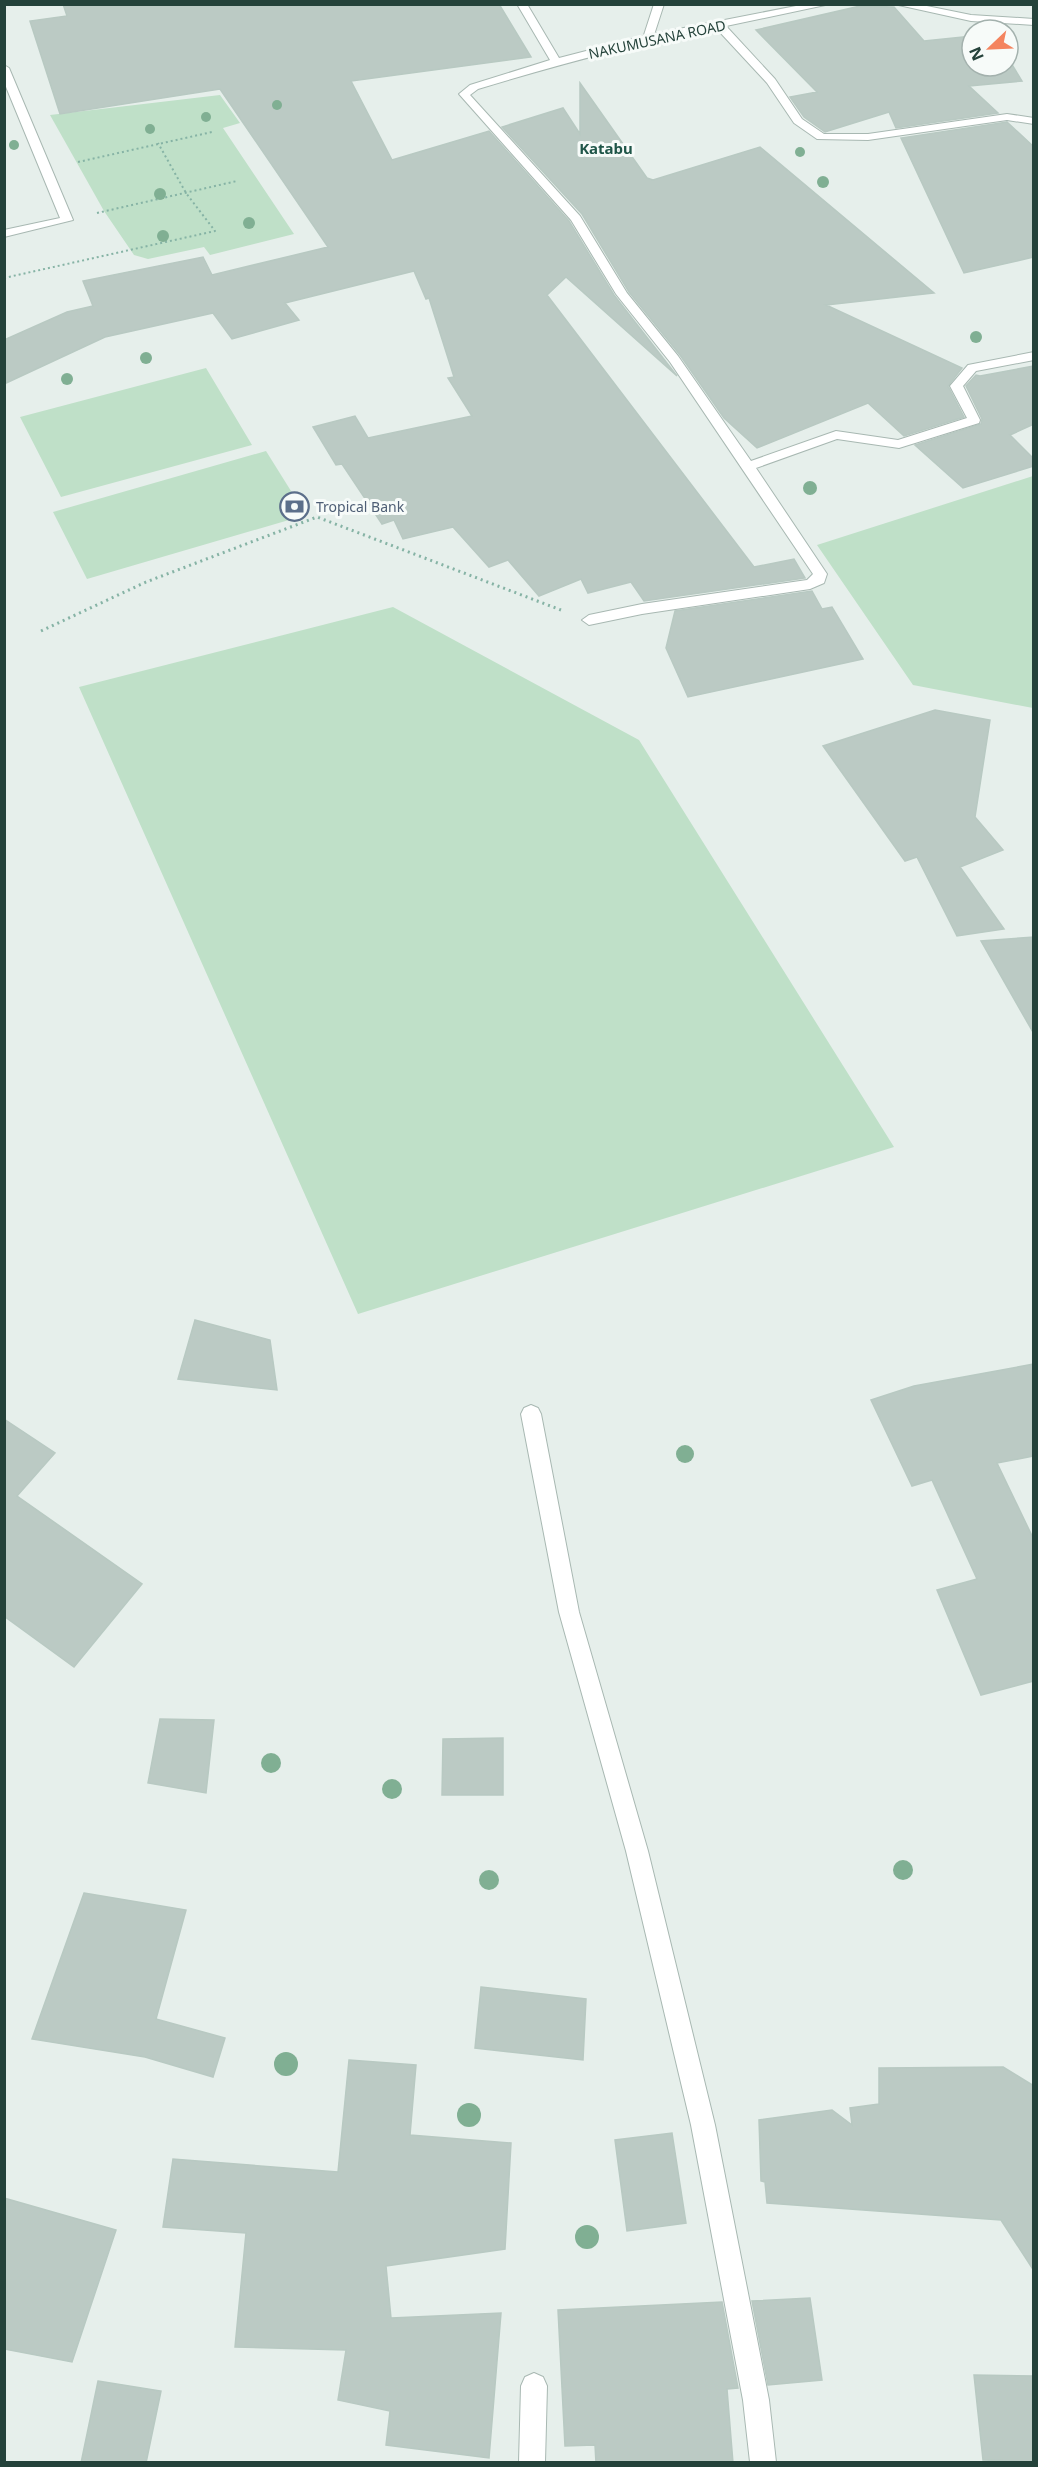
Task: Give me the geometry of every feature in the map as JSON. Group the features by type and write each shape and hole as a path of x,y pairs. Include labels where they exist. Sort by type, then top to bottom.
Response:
{"street":[{"path":"522,4 556,62"},
{"path":"648,38 659,4"},
{"name":"NAKUMUSANA ROAD","path":"749,466 674,359 622,294 576,218 464,94 474,87 556,62 648,38 825,4"},
{"path":"899,4 971,18 1034,22"},
{"path":"720,26 771,81 798,121 821,137 868,137 1007,117 1034,121"},
{"path":"4,68 67,220 4,234"},
{"path":"589,620 642,609 810,584 819,580 820,574 809,554 749,466 836,435 899,444 974,420 956,386 972,368 1034,356"},
{"path":"531,1414 568,1612 637,1851 703,2124 756,2400 764,2463"},
{"path":"532,2463 534,2386"}],"path":[{"path":"45,170 212,132"},
{"path":"4,278 215,231 186,193 158,143"},
{"path":"67,220 237,181"},
{"path":"41,632 146,582 317,517 589,620"}],"green space":[{"path":"220,95 240,123 223,128 294,234 210,255 204,247 148,259 134,255 104,211 50,115"},
{"path":"206,368 252,445 61,497 20,417"},
{"path":"266,451 306,515 87,579 53,512"},
{"path":"1033,476 1033,708 913,685 817,545"},
{"path":"393,607 639,740 894,1147 358,1314 79,687"}],"building":[{"path":"63,4 499,4 531,57 351,81 392,160 489,131 569,221 614,295 677,376 566,277 547,295 754,567 794,559 805,578 644,601 631,582 588,593 581,579 539,596 508,560 489,567 453,527 403,539 394,520 382,524 342,464 336,465 313,427 355,416 368,438 472,416 448,378 454,377 429,298 426,299 414,271 285,303 299,320 232,339 213,313 105,337 4,384 4,340 67,312 93,306 83,281 203,257 212,275 328,247 220,89 60,114 30,21 67,16"},
{"path":"860,6 894,7 924,41 960,37 960,78 1020,78 1022,81 969,86 998,113 896,128 889,112 825,132 804,117 790,97 817,92 756,30"},
{"path":"580,83 647,178 653,180 760,147 934,293 826,305 962,368 948,386 964,417 904,436 868,403 757,448 724,418 680,355 629,292 582,214 502,127 563,108 580,134"},
{"path":"1007,122 1034,147 1034,257 964,273 901,138"},
{"path":"1034,366 1034,424 1010,435 1034,459 1034,466 963,488 915,445 981,424 982,419 966,386 976,375"},
{"path":"812,591 822,609 832,607 863,659 688,697 666,648 675,611"},
{"path":"935,710 990,720 975,817 1003,850 960,867 1004,929 957,936 917,857 905,861 823,746"},
{"path":"1034,937 1034,1034 981,941"},
{"path":"195,1320 270,1340 277,1390 178,1379"},
{"path":"1034,1364 1034,1456 997,1463 1034,1540 1034,1681 981,1695 937,1590 977,1579 932,1480 912,1486 871,1400 914,1386"},
{"path":"4,1419 55,1453 17,1496 142,1584 74,1667 4,1616"},
{"path":"160,1719 214,1720 206,1793 148,1783"},
{"path":"503,1738 503,1795 442,1795 443,1739"},
{"path":"84,1893 186,1910 156,2019 225,2038 213,2077 145,2057 32,2039"},
{"path":"481,1987 586,1999 583,2060 475,2048"},
{"path":"349,2060 416,2065 410,2135 511,2143 505,2249 386,2266 391,2318 501,2313 489,2458 386,2445 390,2411 338,2400 346,2350 235,2347 246,2233 163,2227 173,2159 338,2172"},
{"path":"1003,2067 1034,2086 1034,2271 1001,2220 767,2203 765,2182 761,2181 759,2120 832,2110 852,2125 850,2108 879,2104 879,2068"},
{"path":"672,2133 686,2223 627,2231 615,2140"},
{"path":"4,2198 116,2230 72,2362 4,2349"},
{"path":"810,2298 822,2380 768,2385 752,2301"},
{"path":"722,2302 738,2388 727,2389 733,2463 596,2463 595,2445 565,2446 558,2310"},
{"path":"974,2375 1034,2376 1034,2462 983,2460"},
{"path":"98,2381 161,2391 146,2463 81,2463"}],"place":[{"name":"Tropical Bank","path":"295,506"}],"district":[{"name":"Katabu","path":"606,148"}]}
